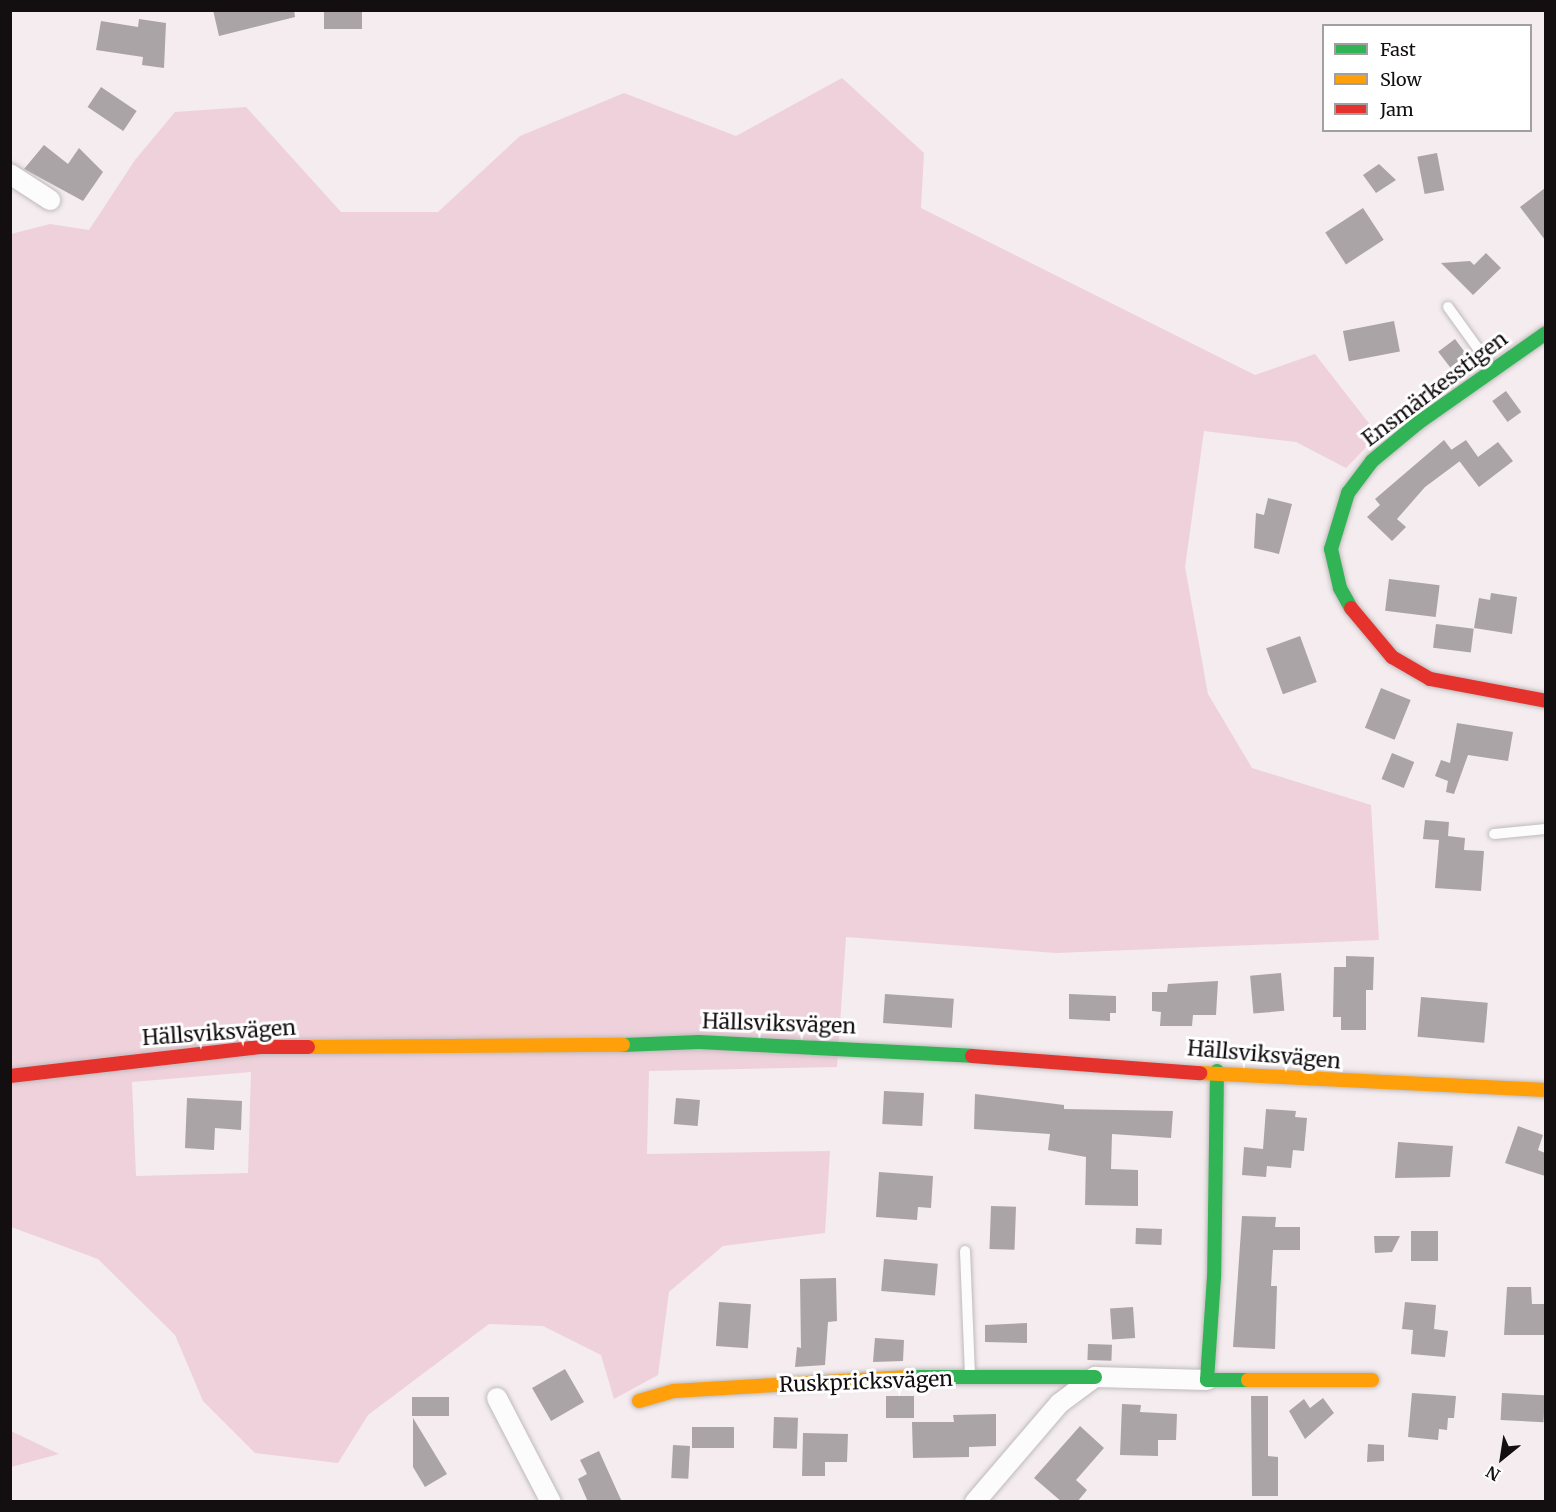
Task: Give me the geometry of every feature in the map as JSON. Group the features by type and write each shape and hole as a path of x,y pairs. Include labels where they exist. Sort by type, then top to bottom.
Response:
{"street":[{"path":"10,174 50,200"},
{"name":"Ensmärkesstigen","path":"1545,333 1418,423 1372,461 1348,493 1331,549 1340,588 1356,619 1392,657 1438,682 1545,701"},
{"name":"Hällsviksvägen","path":"10,1076 262,1047 491,1050 699,1042 1217,1071 1330,1082 1545,1090"},
{"path":"1207,1380 1215,1265 1217,1071"},
{"name":"Ruskpricksvägen","path":"639,1401 674,1391 906,1377 1372,1380"},
{"path":"975,1502 1060,1403 1095,1377"},
{"path":"497,1398 551,1502"}],"lane":[{"path":"1448,307 1493,371"},
{"path":"1494,834 1545,829"},
{"path":"965,1251 970,1378"}],"shaded area":[{"path":"842,78 924,153 921,208 1255,375 1315,354 1378,435 1346,468 1296,442 1204,431 1185,567 1208,694 1252,768 1371,805 1379,940 1056,953 846,937 837,1067 649,1071 647,1154 830,1151 825,1233 723,1246 669,1292 658,1375 614,1399 601,1355 543,1326 489,1324 368,1415 338,1463 255,1453 203,1401 175,1335 98,1259 11,1227 11,234 50,224 89,230 135,160 175,112 246,107 341,212 438,212 520,136 624,93 736,136","holes":["251,1072 248,1173 136,1176 132,1082"]},
{"path":"11,1431 59,1454 11,1467"}],"building":[{"path":"213,10 294,10 295,17 219,36"},
{"path":"324,10 362,10 362,29 324,29"},
{"path":"139,19 166,23 164,68 142,65 143,57 96,50 101,21 138,27"},
{"path":"101,87 137,111 123,131 88,107"},
{"path":"44,145 68,164 79,148 103,172 83,201 24,169"},
{"path":"1437,153 1444,190 1425,194 1417,157"},
{"path":"1379,164 1396,180 1376,193 1363,175"},
{"path":"1545,188 1545,240 1520,207"},
{"path":"1363,208 1384,240 1346,264 1325,233"},
{"path":"1486,253 1501,268 1473,295 1441,263 1470,261 1474,265"},
{"path":"1394,321 1400,351 1349,361 1343,331"},
{"path":"1455,339 1467,355 1450,368 1438,352"},
{"path":"1506,391 1521,412 1508,422 1492,401"},
{"path":"1444,440 1460,461 1425,487 1397,519 1406,527 1392,541 1367,517 1380,505 1375,499"},
{"path":"1466,440 1478,457 1498,442 1513,461 1479,487 1451,450"},
{"path":"1268,498 1292,504 1279,554 1254,548 1256,513 1264,515"},
{"path":"1389,579 1440,585 1436,617 1385,611"},
{"path":"1491,593 1517,597 1512,634 1474,628 1479,598 1490,600"},
{"path":"1436,624 1474,629 1471,652 1433,648"},
{"path":"1300,636 1317,682 1283,694 1266,648"},
{"path":"1381,688 1411,700 1395,740 1365,728"},
{"path":"1457,723 1513,732 1508,761 1468,755 1454,794 1446,792 1448,781 1435,776 1441,760 1450,763"},
{"path":"1392,753 1414,762 1404,788 1382,779"},
{"path":"1425,820 1449,822 1448,836 1465,838 1464,850 1484,851 1481,891 1435,888 1439,840 1423,839"},
{"path":"1346,956 1374,957 1373,990 1366,990 1366,1030 1341,1030 1341,1017 1333,1017 1334,967 1346,967"},
{"path":"1281,973 1284,1011 1253,1014 1250,976"},
{"path":"1218,981 1216,1015 1193,1015 1192,1026 1160,1026 1161,1012 1152,1011 1152,992 1167,992 1168,984"},
{"path":"885,994 954,999 952,1028 883,1023"},
{"path":"1069,994 1116,996 1116,1013 1110,1013 1110,1021 1069,1019"},
{"path":"1421,997 1488,1003 1484,1043 1418,1037"},
{"path":"884,1091 924,1093 922,1126 882,1124"},
{"path":"975,1094 1064,1105 1064,1109 1173,1111 1171,1138 1112,1134 1111,1169 1138,1170 1138,1206 1085,1205 1086,1157 1048,1150 1050,1134 974,1129"},
{"path":"187,1098 242,1101 241,1130 215,1128 214,1150 185,1148"},
{"path":"676,1098 700,1100 698,1126 674,1124"},
{"path":"1266,1109 1296,1111 1295,1117 1307,1118 1304,1151 1293,1150 1291,1168 1267,1166 1266,1177 1242,1175 1244,1147 1263,1149"},
{"path":"1518,1126 1543,1135 1538,1150 1545,1153 1545,1176 1505,1163"},
{"path":"1398,1142 1453,1146 1450,1177 1395,1178"},
{"path":"879,1172 933,1176 931,1208 918,1207 917,1220 876,1217"},
{"path":"991,1206 1016,1207 1014,1250 989,1249"},
{"path":"1242,1216 1276,1217 1275,1227 1300,1227 1300,1250 1273,1250 1271,1286 1277,1286 1275,1349 1233,1347"},
{"path":"1136,1228 1162,1229 1161,1245 1135,1244"},
{"path":"1411,1231 1438,1231 1438,1261 1411,1261"},
{"path":"1374,1236 1400,1236 1392,1252 1375,1253"},
{"path":"884,1259 938,1264 935,1296 881,1291"},
{"path":"836,1278 837,1321 828,1322 825,1365 795,1367 797,1347 801,1348 800,1279"},
{"path":"1507,1287 1531,1287 1532,1304 1545,1304 1545,1335 1504,1335"},
{"path":"719,1302 751,1304 748,1348 716,1346"},
{"path":"1405,1302 1436,1305 1434,1329 1448,1331 1445,1357 1411,1354 1413,1330 1402,1329"},
{"path":"1133,1307 1135,1338 1112,1340 1110,1309"},
{"path":"1027,1323 1027,1343 985,1342 985,1325"},
{"path":"875,1338 904,1340 903,1361 873,1362"},
{"path":"1088,1344 1112,1345 1111,1361 1087,1360"},
{"path":"565,1369 584,1402 551,1421 532,1388"},
{"path":"1412,1393 1456,1396 1454,1418 1448,1418 1447,1430 1439,1429 1438,1440 1408,1437"},
{"path":"1502,1393 1545,1395 1544,1422 1501,1420"},
{"path":"886,1396 914,1396 914,1418 886,1418"},
{"path":"1251,1396 1268,1396 1268,1456 1278,1457 1278,1496 1252,1496"},
{"path":"412,1397 449,1397 449,1416 412,1416"},
{"path":"1323,1398 1334,1413 1305,1439 1289,1411 1304,1399 1310,1408"},
{"path":"1122,1404 1141,1405 1140,1412 1177,1414 1176,1440 1158,1440 1158,1456 1120,1455"},
{"path":"996,1414 996,1446 969,1447 969,1457 913,1458 912,1422 954,1422 953,1415"},
{"path":"774,1417 798,1418 797,1449 773,1448"},
{"path":"413,1418 447,1474 425,1487 413,1467"},
{"path":"1080,1426 1104,1448 1076,1480 1087,1490 1077,1502 1062,1502 1034,1478"},
{"path":"692,1427 734,1427 734,1448 692,1448"},
{"path":"803,1433 848,1434 847,1462 825,1462 825,1476 802,1476"},
{"path":"1368,1444 1384,1445 1384,1461 1367,1462"},
{"path":"673,1445 690,1446 688,1479 671,1478"},
{"path":"599,1451 622,1502 588,1502 578,1479 587,1474 580,1460"}],"traffic: fast":[{"path":"1351,608 1340,588 1331,549 1348,493 1372,461 1418,423 1546,333"},
{"path":"623,1045 699,1042 972,1056"},
{"path":"1217,1071 1214,1277 1207,1380 1248,1380"},
{"path":"909,1377 1095,1377"}],"traffic: slow":[{"path":"308,1047 623,1045"},
{"path":"1200,1073 1546,1090"},
{"path":"639,1401 674,1391 909,1377"},
{"path":"1248,1380 1372,1380"}],"traffic: jam":[{"path":"1351,608 1392,657 1430,679 1546,701"},
{"path":"10,1076 262,1047 308,1047"},
{"path":"972,1056 1200,1073"}]}
